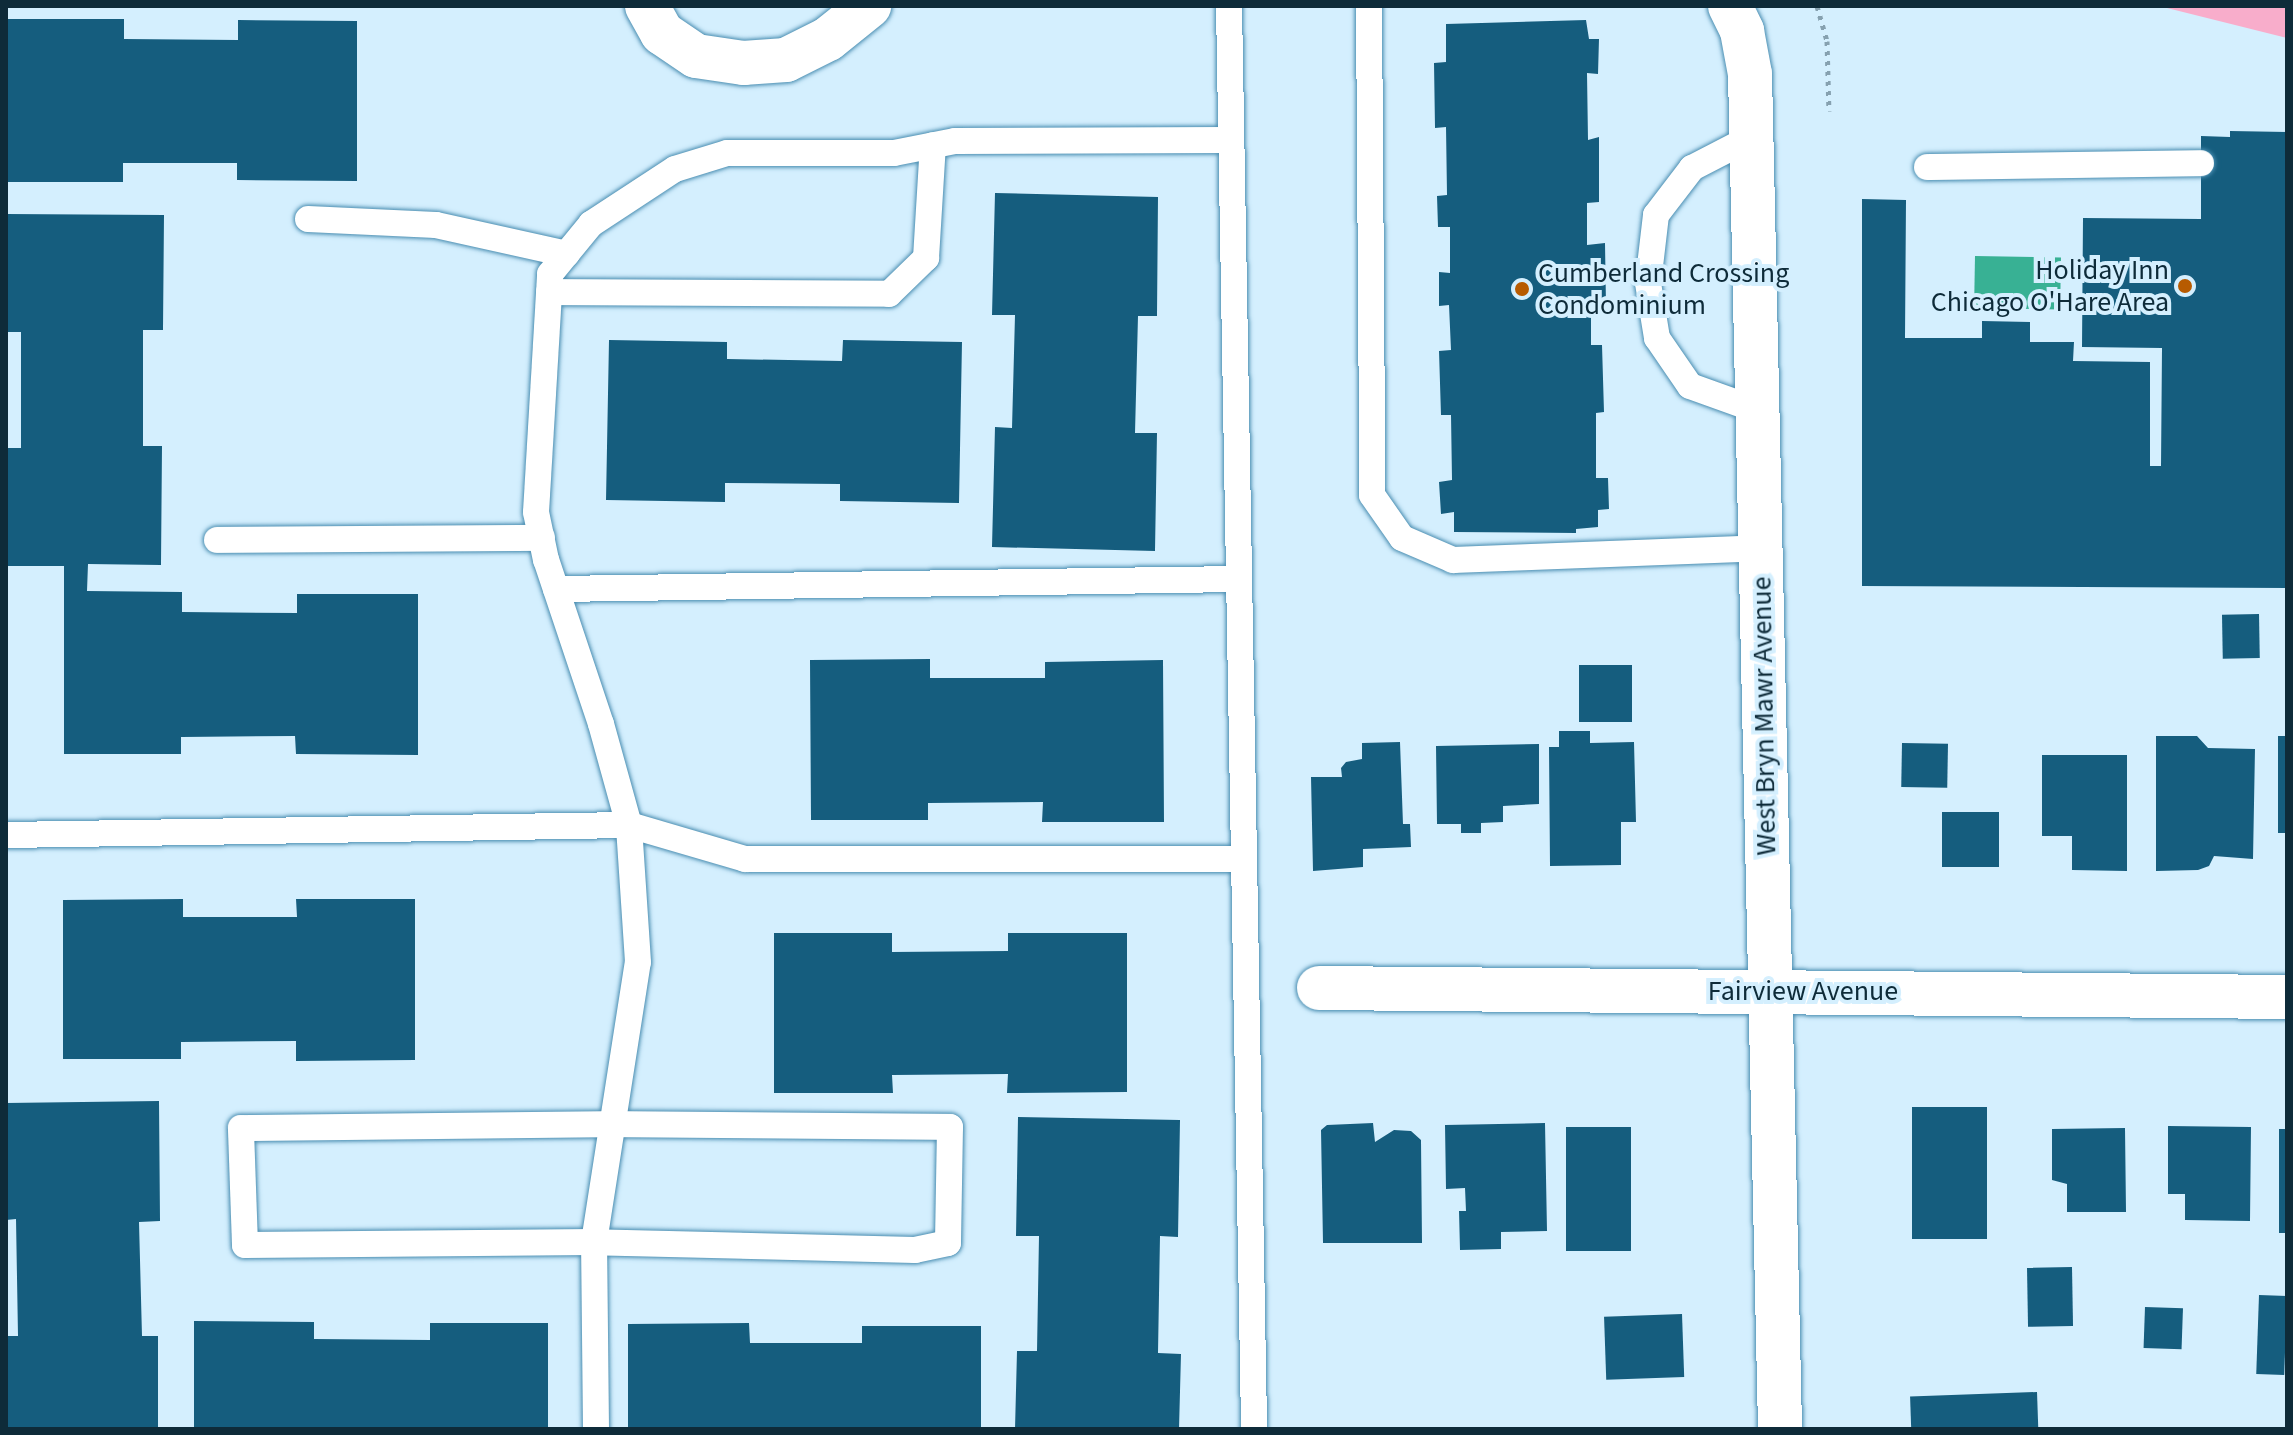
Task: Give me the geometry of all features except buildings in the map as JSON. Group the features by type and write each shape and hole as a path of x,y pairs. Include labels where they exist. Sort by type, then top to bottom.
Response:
{"street":[{"path":"647,6 662,33 696,56 743,63 786,60 828,39 869,6"},
{"name":"West Bryn Mawr Avenue","path":"1730,6 1742,31 1750,74 1780,1429"},
{"name":"Fairview Avenue","path":"1319,988 1769,989 2287,997"}],"lane":[{"path":"1229,6 1254,1429"},
{"path":"1369,6 1372,495 1402,538 1453,560 1760,548"},
{"path":"1752,137 1692,168 1656,215 1648,283 1657,338 1690,386 1757,410"},
{"path":"596,1429 594,1242 638,962 629,825 601,724 556,589 536,512 550,274 591,224 675,169 727,153 894,153 955,141 1231,140"},
{"path":"549,292 889,294 926,258 933,145"},
{"path":"1927,167 2201,163"},
{"path":"308,219 436,225 567,254"},
{"path":"217,540 542,538"},
{"path":"556,589 1239,579"},
{"path":"6,835 629,825 745,859 1244,859"},
{"path":"612,1124 950,1127 948,1243 915,1250 594,1242 245,1245 241,1128 612,1124"}],"path":[{"path":"1817,6 1827,41 1829,111"}],"shaded area":[{"path":"2159,6 2287,6 2287,38"},
{"path":"1975,256 2061,258 2060,309 1974,308"}],"place":[{"name":"Holiday Inn Chicago O'Hare Area","path":"2185,286"},
{"name":"Cumberland Crossing Condominium","path":"1522,289"}]}
